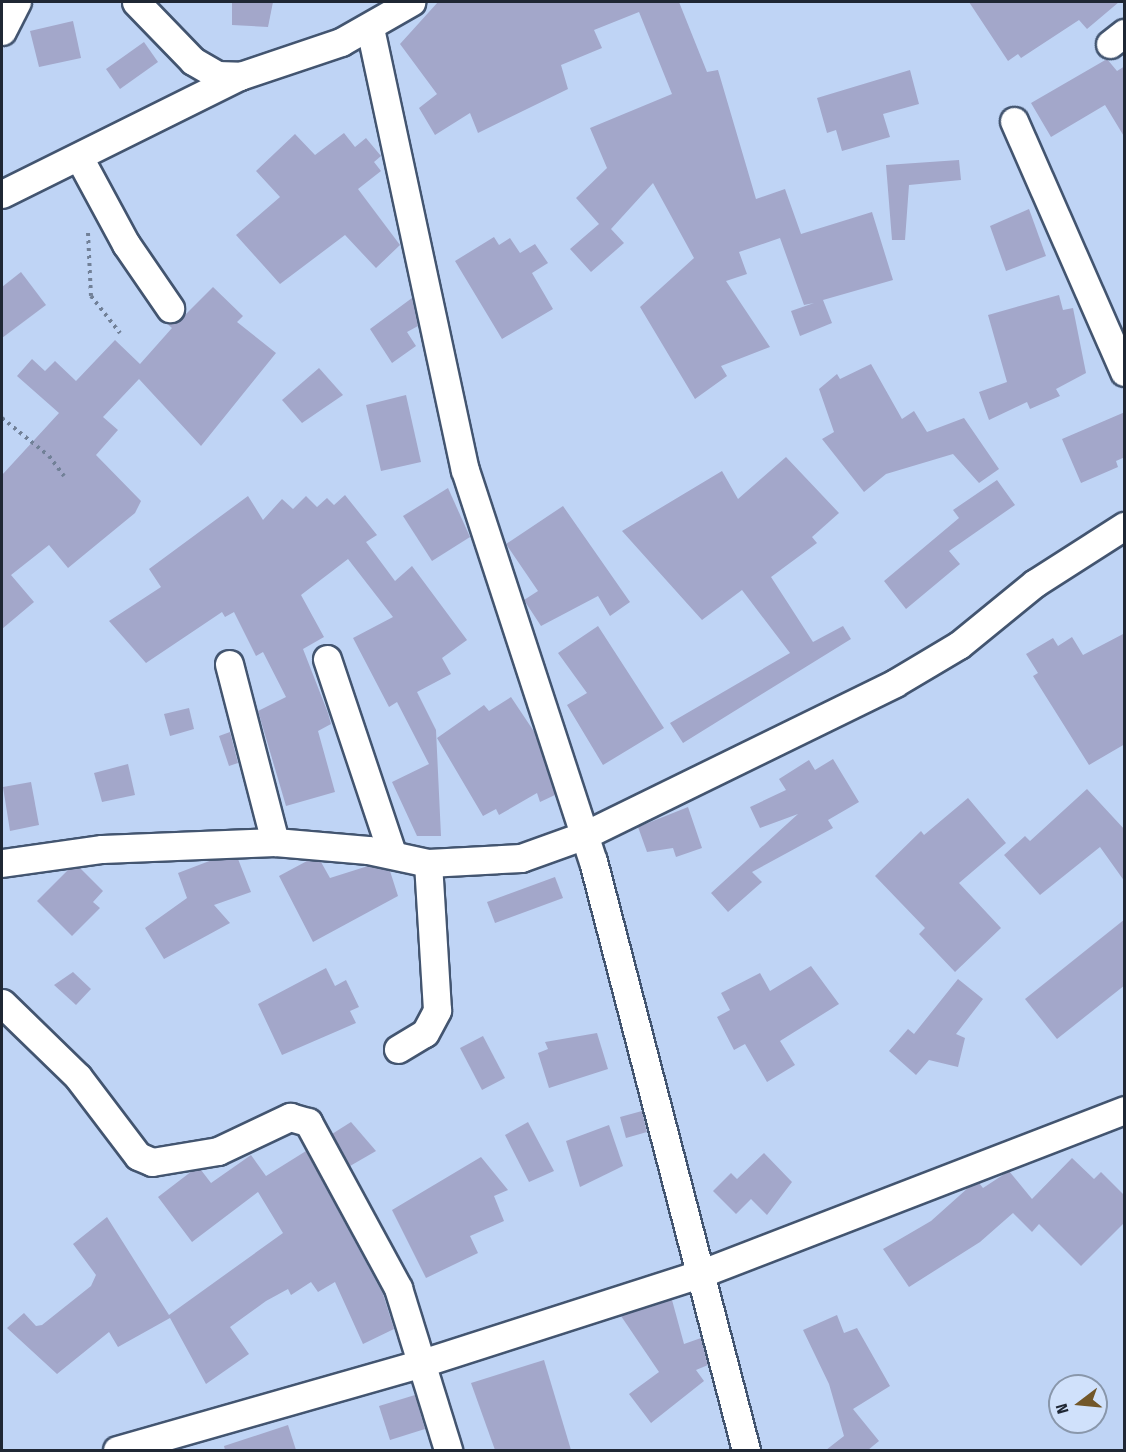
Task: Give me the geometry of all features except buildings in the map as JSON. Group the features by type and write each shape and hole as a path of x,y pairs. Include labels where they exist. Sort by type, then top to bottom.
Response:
{"street":[{"path":"2,32 17,2"},
{"path":"136,2 193,61 217,75 240,76"},
{"path":"2,194 80,159 240,76 370,28 411,2"},
{"path":"370,28 465,470 585,835 697,1275 746,1450"},
{"path":"1014,121 1125,372"},
{"path":"80,159 95,188 170,308"},
{"path":"2,863 102,849 275,842 392,853 428,863 521,858 585,835 895,682 959,645 1035,583 1125,526"},
{"path":"327,659 392,853"},
{"path":"229,664 275,842"},
{"path":"398,1049 425,1033 437,1010 428,863"},
{"path":"2,1003 78,1077 138,1156 152,1162 218,1151 290,1117 308,1122 398,1288 419,1364 448,1450"},
{"path":"117,1450 419,1364 697,1275 1125,1110"}],"path":[{"path":"95,188 87,243 89,283 95,305 120,333"},
{"path":"2,418 49,456 64,476"}]}
